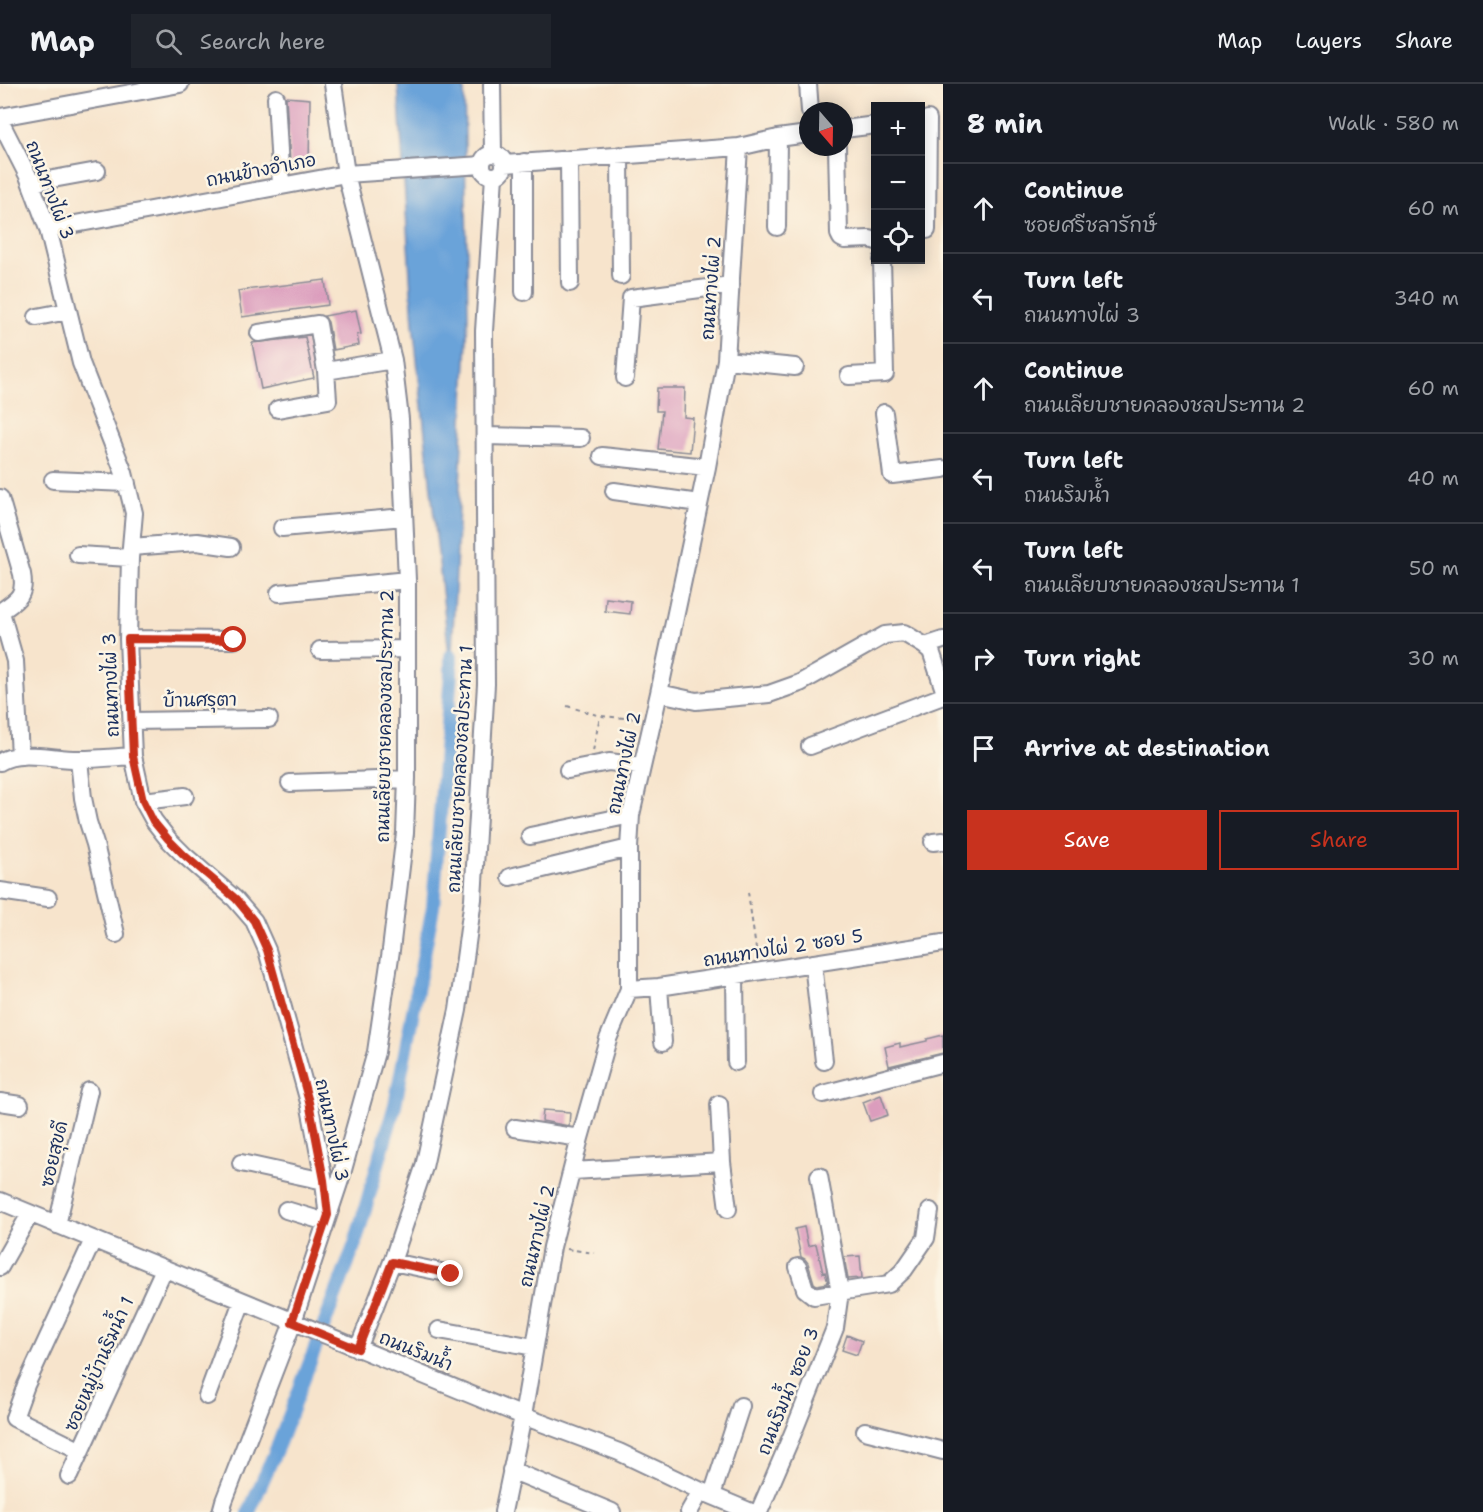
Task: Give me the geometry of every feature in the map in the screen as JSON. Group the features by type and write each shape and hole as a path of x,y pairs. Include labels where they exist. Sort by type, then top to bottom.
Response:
{"street":[{"path":"0,119 180,84"},
{"name":"ถนนเลียบชายคลองชลประทาน 2","path":"221,1512 295,1323 341,1177 376,1052 404,844 407,779 407,649 400,419 393,360 333,84"},
{"name":"ถนนเลียบชายคลองชลประทาน 1","path":"357,1348 392,1262 424,1167 459,1010 473,899 486,684 484,331 492,84"},
{"path":"808,84 809,102"},
{"path":"276,98 281,186"},
{"path":"927,230 930,118"},
{"name":"ถนนทางไผ่ 3","path":"0,119 31,183 48,229 81,363 127,483 134,513 130,553 128,639 133,756 143,801 153,821 168,839 236,899 254,921 267,950 309,1102 324,1180 327,1219"},
{"path":"853,128 871,126"},
{"name":"ถนนข้างอำเภอ","path":"48,229 354,173 739,147 799,135"},
{"path":"777,138 777,227"},
{"name":"ถนนทางไผ่ 2","path":"503,1512 523,1416 552,1247 608,1039 629,989 631,815 699,503 726,360 739,147"},
{"path":"620,155 621,276"},
{"path":"837,156 839,234 845,240 871,238"},
{"path":"569,159 570,283"},
{"path":"524,162 524,292"},
{"path":"31,183 97,171"},
{"path":"849,376 885,374 882,264"},
{"path":"625,378 631,298 731,285"},
{"path":"37,317 68,311"},
{"path":"259,333 318,324 326,371 328,400 278,409"},
{"path":"326,371 393,360"},
{"path":"726,360 795,367"},
{"path":"884,413 892,475 943,469"},
{"path":"485,436 581,438"},
{"path":"602,456 706,468"},
{"path":"53,480 127,483"},
{"path":"614,491 699,503"},
{"path":"0,498 24,586 19,598 0,612 15,661 21,756"},
{"path":"282,528 404,518"},
{"path":"78,555 130,553 197,542 231,547"},
{"path":"279,593 406,580"},
{"path":"659,693 696,700 769,694 800,684 885,634 904,633 933,646 943,687"},
{"path":"128,639 234,640"},
{"path":"320,650 407,649"},
{"path":"810,746 943,696"},
{"name":"บ้านศรุตา","path":"132,721 269,719"},
{"path":"0,762 6,758 21,756 79,759 133,756"},
{"path":"79,759 88,822 116,934"},
{"path":"568,770 609,762 641,766"},
{"path":"290,783 407,779"},
{"path":"143,801 186,796"},
{"path":"530,836 631,815"},
{"path":"510,877 629,848"},
{"path":"0,891 48,898"},
{"name":"ถนนทางไผ่ 2 ซอย 5","path":"629,989 659,987 943,943"},
{"path":"813,963 824,1061"},
{"path":"735,975 736,1062"},
{"path":"659,987 663,1042"},
{"path":"823,1094 943,1063"},
{"name":"ซอยสุขดี","path":"57,1225 89,1091"},
{"path":"0,1102 20,1105"},
{"path":"718,1104 728,1209"},
{"path":"515,1128 580,1138"},
{"path":"573,1171 722,1162"},
{"path":"241,1163 324,1180"},
{"name":"ถนนริมน้ำ ซอย 3","path":"759,1512 835,1328 840,1292 819,1176"},
{"name":"ถนนริมน้ำ","path":"0,1201 523,1416 619,1452 751,1512"},
{"path":"286,1210 327,1219"},
{"path":"798,1267 805,1289 814,1296 889,1284 904,1270 926,1238 930,1211"},
{"path":"0,1267 30,1214"},
{"path":"81,1451 14,1418 26,1385 93,1240"},
{"path":"392,1262 451,1274"},
{"name":"ซอยหมู่บ้านริมน้ำ 1","path":"69,1476 164,1269"},
{"path":"207,1396 242,1301"},
{"path":"439,1330 534,1347"},
{"path":"689,1512 707,1493 741,1406"},
{"path":"864,1431 943,1451"},
{"path":"511,1470 612,1512"}],"path":[{"path":"567,706 600,716 653,721"},
{"path":"590,766 600,716"},
{"path":"748,892 759,971"},
{"path":"552,1247 594,1253"}],"water":[{"path":"398,84 464,84 468,318 451,673 413,323"}],"building":[{"path":"286,97 310,99 309,166 290,163"},
{"path":"325,280 328,305 242,317 238,291"},
{"path":"356,310 361,334 357,335 359,345 333,350 328,322 324,316"},
{"path":"305,337 314,378 261,389 252,343"},
{"path":"657,388 685,388 684,417 693,418 690,452 658,449 662,411 656,411"},
{"path":"606,598 631,601 630,614 605,611"},
{"path":"943,1035 943,1053 889,1066 885,1047 900,1043 900,1047"},
{"path":"881,1095 888,1115 870,1121 863,1102"},
{"path":"543,1110 570,1112 569,1126 542,1121"},
{"path":"804,1227 808,1246 816,1244 823,1273 825,1272 828,1283 817,1285 814,1283 808,1263 801,1257 795,1229"},
{"path":"860,1256 862,1278 848,1279 844,1257"},
{"path":"847,1335 862,1341 857,1355 842,1350"}],"waterway":[{"path":"249,1512 279,1443 355,1244 395,1105 433,907 451,656"}],"route":[{"path":"234,640 128,639 133,756 143,801 153,821 184,855 236,899 254,921 267,950 309,1102 324,1180 328,1215 292,1322 358,1349 392,1262 451,1274"}]}
